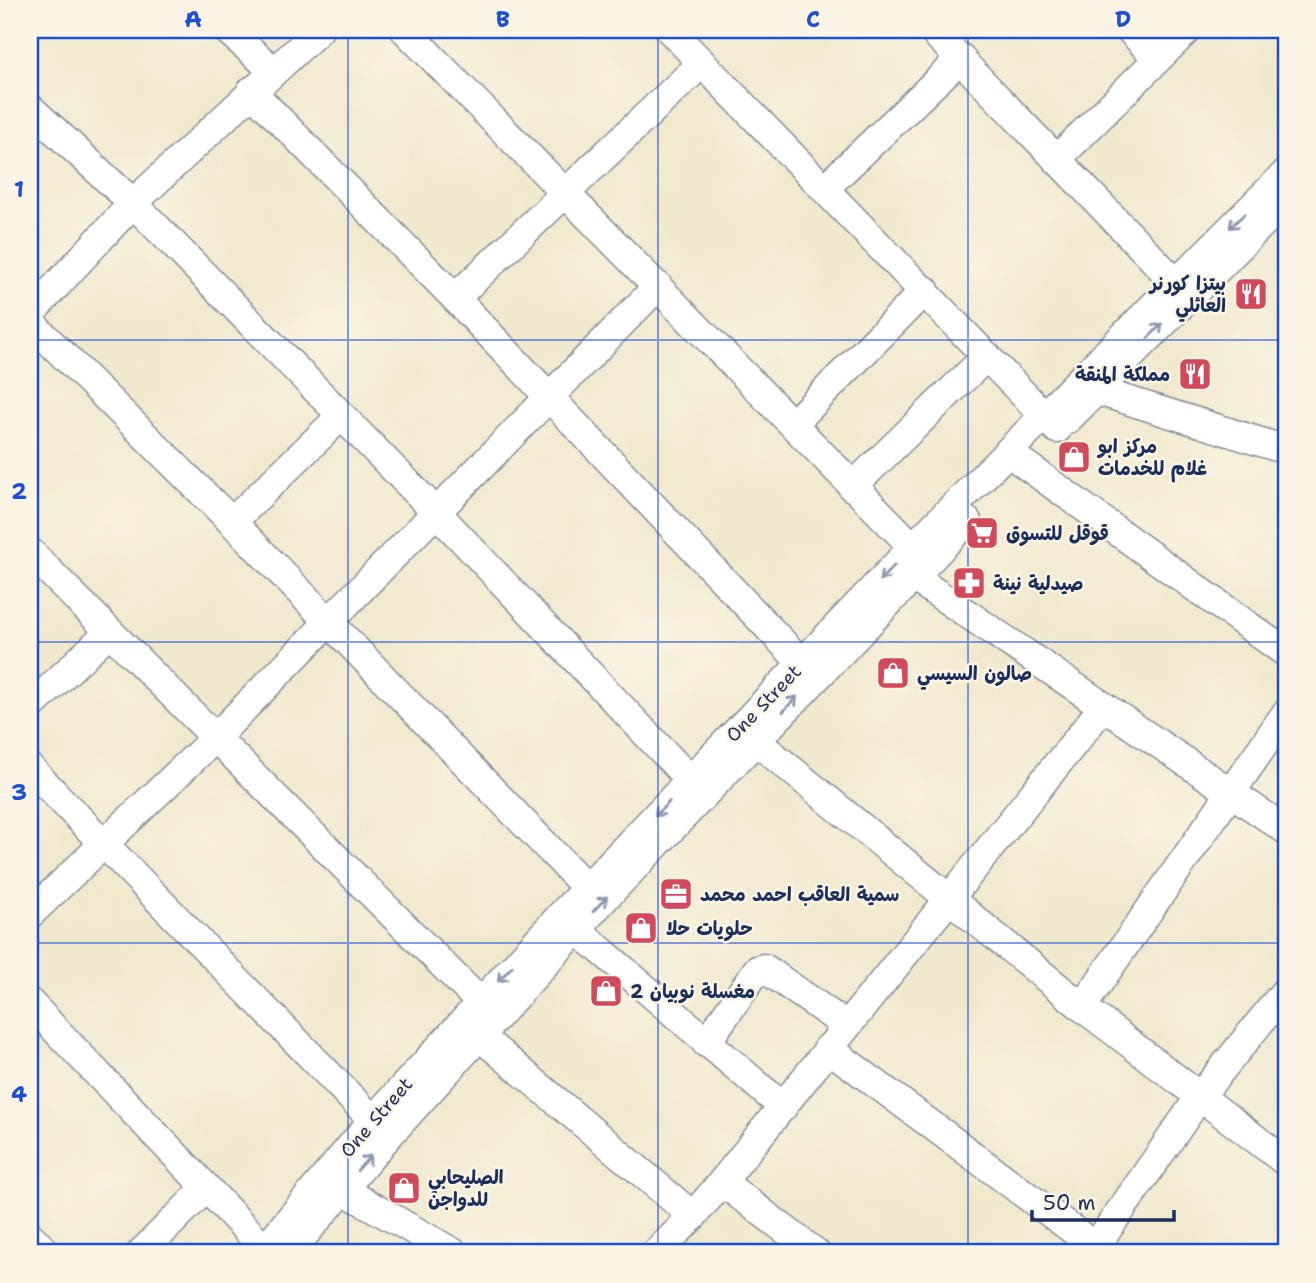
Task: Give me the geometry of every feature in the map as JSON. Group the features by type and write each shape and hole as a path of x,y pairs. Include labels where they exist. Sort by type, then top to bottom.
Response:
{"street":[{"path":"227,30 274,71"},
{"path":"30,314 133,203 319,30"},
{"path":"405,30 913,547"},
{"path":"670,30 925,290 1050,423"},
{"path":"932,30 1058,158 1174,282"},
{"path":"1130,30 1157,58"},
{"path":"1058,158 1187,30"},
{"path":"825,188 961,58"},
{"path":"455,298 702,63"},
{"path":"251,91 455,298 802,663"},
{"path":"30,108 133,203 438,514 690,779"},
{"name":"One Street","path":"1087,387 1174,282 1286,173"},
{"name":"One Street","path":"272,1252 341,1189 587,888 690,779 756,741 913,577 1050,423 1286,200"},
{"path":"30,914 214,739 438,514 658,286"},
{"path":"794,423 925,290"},
{"path":"30,322 232,522 587,888"},
{"path":"852,486 987,356"},
{"path":"1087,387 1286,450"},
{"path":"232,522 340,417"},
{"path":"1016,459 1286,653"},
{"name":"One Street","path":"272,1252 373,1120 576,929 725,759 802,663 913,547 1016,459"},
{"path":"30,552 214,739 479,1019 693,1216"},
{"path":"913,577 1231,796 1286,830"},
{"path":"30,707 109,632"},
{"path":"656,1253 722,1182 1103,707"},
{"path":"1082,1007 1231,796 1286,713"},
{"path":"756,741 1082,1007 1286,1162"},
{"path":"30,768 373,1120"},
{"path":"576,929 783,1107"},
{"path":"706,1043 757,970 764,968 847,1026"},
{"path":"828,1048 1097,1251 1201,1095 1286,990"},
{"path":"30,1003 206,1188 272,1252"},
{"path":"722,1182 816,1253"},
{"path":"141,1253 206,1188"},
{"path":"341,1189 454,1253"},
{"path":"30,1236 47,1253"}],"place":[{"name":"بيتزا كورنر العائلي","path":"1251,294"},
{"name":"مملكة المنقة","path":"1195,374"},
{"name":"مركز ابو غلام للخدمات","path":"1074,457"},
{"name":"قوقل للتسوق","path":"982,533"},
{"name":"صيدلية نينة","path":"969,583"},
{"name":"صالون السيسي","path":"893,673"},
{"name":"سمية العاقب احمد محمد","path":"676,894"},
{"name":"حلويات حلا","path":"641,928"},
{"name":"مغسلة نوبيان 2","path":"606,991"},
{"name":"الصليحابي للدواجن","path":"404,1188"}]}
